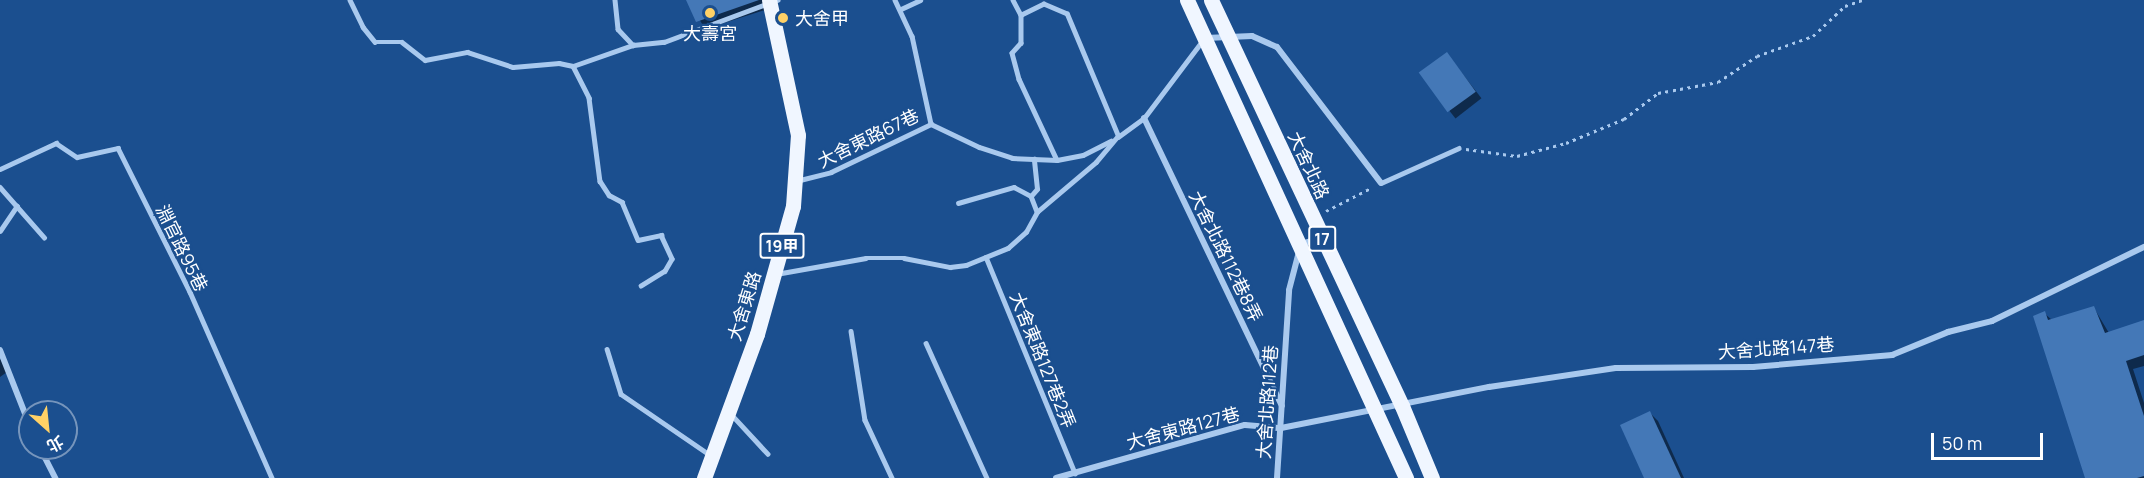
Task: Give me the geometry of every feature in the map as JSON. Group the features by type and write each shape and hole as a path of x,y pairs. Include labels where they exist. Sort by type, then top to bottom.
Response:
{"main road":[{"name":"大舍北路","path":"1211,0 1321,238 1390,409 1406,478"},
{"name":"大舍東路","path":"705,478 774,274 796,181 798,135 772,2"},
{"name":"大舍北路","path":"1191,3 1301,244 1390,409 1432,478"}],"street":[{"path":"1205,38 1252,36 1276,47 1381,183"},
{"name":"大舍北路112巷8弄","path":"1144,118 1282,406"},
{"path":"1301,244 1321,238"},
{"name":"大舍北路112巷","path":"1277,478 1290,290 1301,244"},
{"name":"大舍北路147巷","path":"1390,409 1489,387 1616,368 1753,367 1892,354 1948,332 1992,321 2144,247"},
{"path":"0,350 20,400"},
{"name":"大舍東路127巷","path":"1056,478 1245,425 1281,428 1390,409"},
{"path":"46,460 55,478"}],"lane":[{"path":"350,0 363,27 375,42 402,42 425,60 467,52 513,67 559,63 573,66 633,45 664,42 709,23 772,2"},
{"path":"615,0 618,29 633,45"},
{"name":"大舍東路67巷","path":"796,181 831,172 931,123 924,79 901,9 895,0"},
{"path":"901,9 920,0"},
{"path":"1013,0 1021,15 1021,43 1012,53 1018,79 1058,160"},
{"path":"1021,15 1044,4 1067,14 1118,136"},
{"path":"931,123 979,147 1012,158 1058,160 1083,155 1118,136 1144,118 1205,38"},
{"path":"573,66 589,98 600,181 609,195 622,202 638,240 661,235 672,259 665,271 641,286"},
{"path":"774,274 866,258 924,259 950,267 986,257 1008,248 1026,231 1037,212 1078,178 1118,136"},
{"name":"淵官路95巷","path":"0,169 56,143 77,157 118,148 189,292 272,478"},
{"path":"1381,183 1459,148"},
{"path":"1031,196 1036,189 1034,159"},
{"path":"0,187 44,237"},
{"path":"958,203 1014,187 1031,196 1037,212"},
{"path":"0,231 17,206"},
{"name":"大舍東路127巷2弄","path":"986,257 1075,473"},
{"path":"851,331 865,420 892,478"},
{"path":"926,343 987,478"},
{"path":"607,349 621,394 712,456"},
{"path":"729,412 768,454"}],"path":[{"path":"1459,148 1517,156 1566,143 1624,119 1658,93 1718,82 1757,56 1812,36 1845,6 1862,0"},
{"path":"1312,218 1381,183"}],"building":[{"name":"大壽宮","path":"686,0 759,0 696,22"},
{"path":"1447,52 1476,92 1447,112 1419,73"},
{"path":"2094,306 2105,333 2144,320 2144,355 2126,361 2144,416 2144,476 2137,478 2085,478 2033,316 2045,311 2048,320"},
{"path":"1650,411 1681,478 1644,478 1620,425"}],"place":[{"name":"大壽宮","path":"710,13"},
{"name":"大舍甲","path":"783,18"}]}
